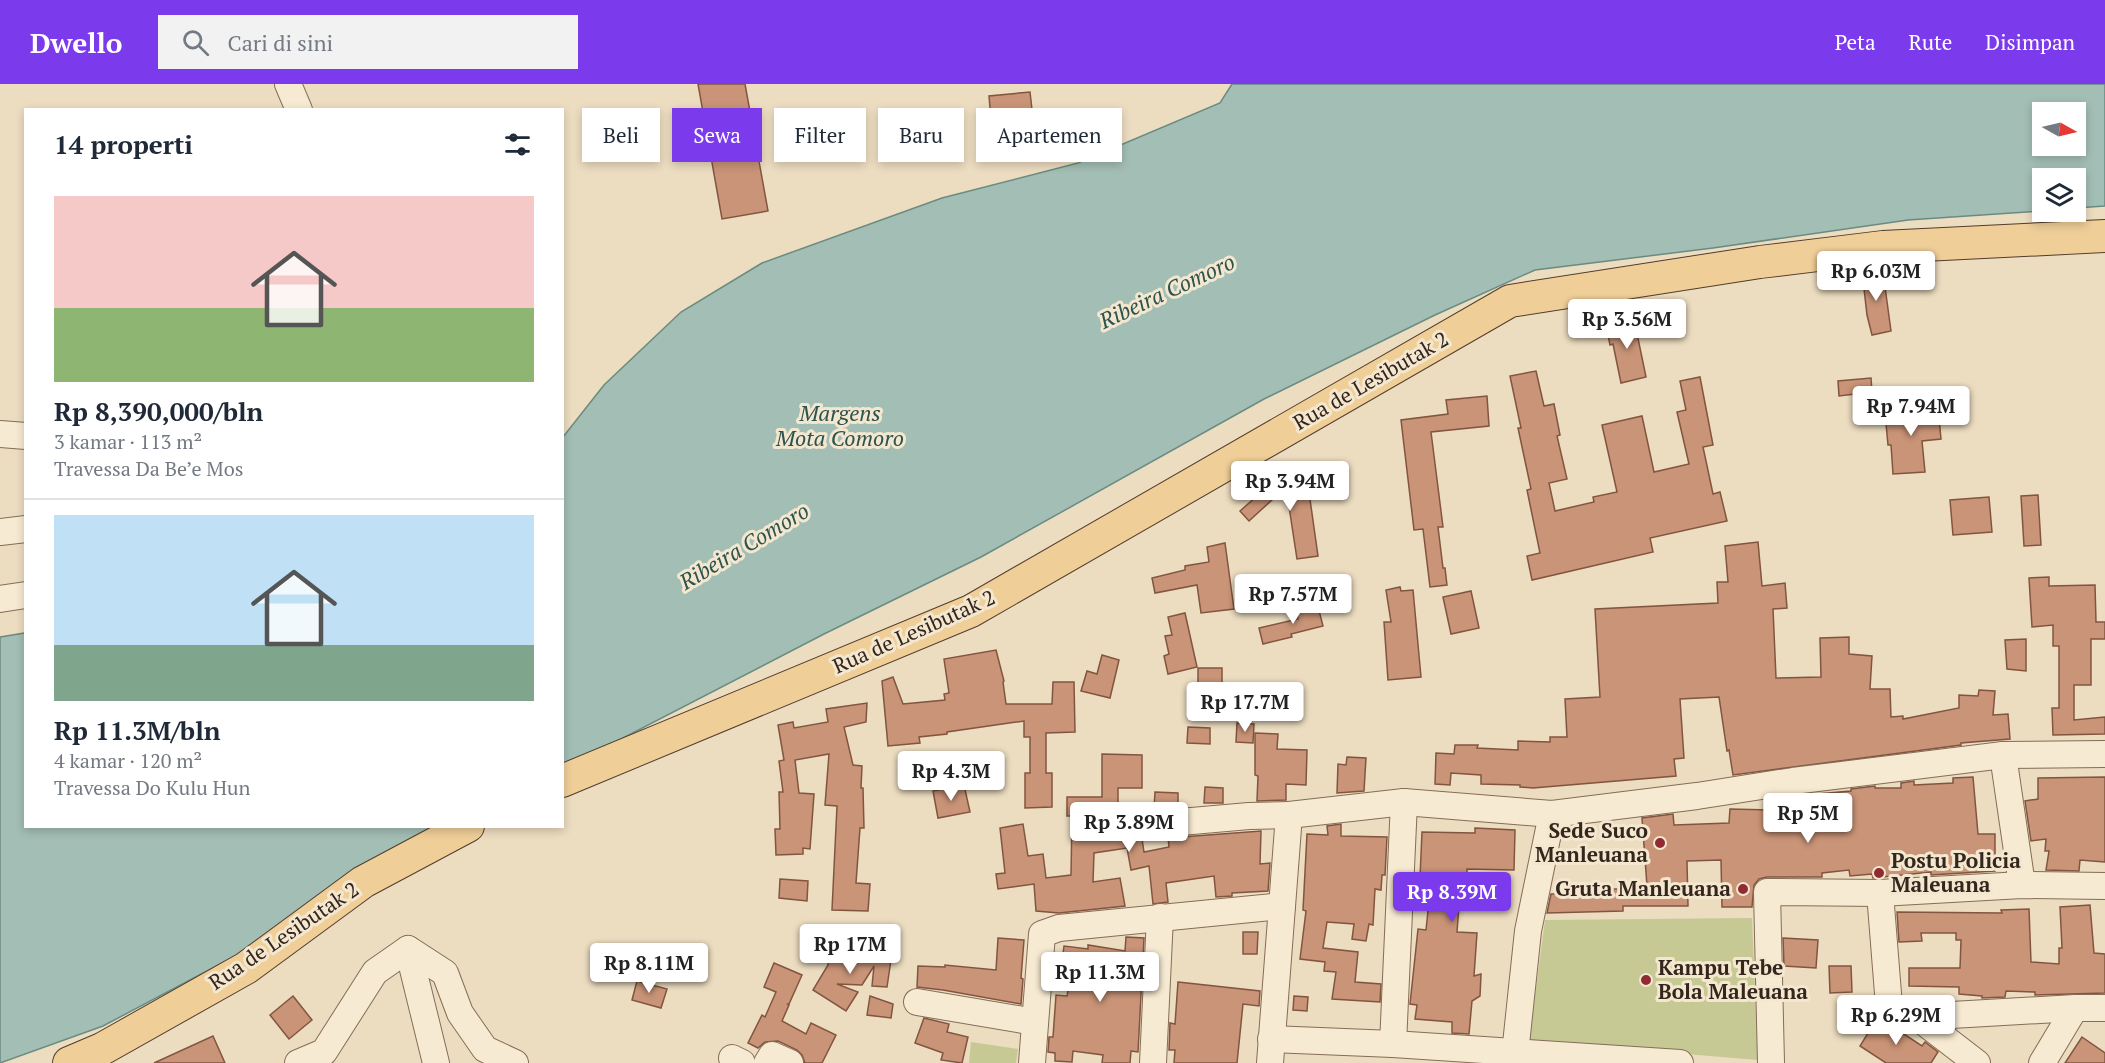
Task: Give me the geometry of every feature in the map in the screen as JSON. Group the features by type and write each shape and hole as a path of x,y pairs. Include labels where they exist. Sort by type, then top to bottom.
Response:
{"main road":[{"name":"Rua de Lesibutak 2","path":"564,780 971,611 1510,302 1760,262 1883,247 2105,236"},
{"name":"Rua de Lesibutak 2","path":"69,1063 102,1049 246,968 363,882 464,828"}],"street":[{"path":"288,84 298,108"},
{"path":"0,434 24,436"},
{"path":"0,532 24,529"},
{"path":"0,599 24,596"},
{"path":"1146,825 1289,815 1404,802 1552,814 2003,755 2105,754"},
{"path":"2003,755 2022,885"},
{"path":"1393,1044 1404,802"},
{"path":"1515,1058 1528,931 1552,814"},
{"path":"1289,815 1270,1051 1393,1044 1515,1058 1680,1063"},
{"path":"1771,1063 1767,892 1880,893 2022,885 2105,886"},
{"path":"1880,893 1889,1006 1899,1013 1917,1017 2105,1008"},
{"path":"1032,1063 1042,934 1059,928 1282,906"},
{"path":"1153,1063 1160,917"},
{"path":"298,1063 324,1052 375,972 408,949"},
{"path":"408,949 436,1063"},
{"path":"408,949 445,973 460,1013 485,1049 515,1063"},
{"path":"917,1002 1035,1022"},
{"path":"2042,1063 2075,1008"},
{"path":"1917,1017 1977,1063"},
{"path":"767,1063 772,1055 790,1063"}],"green space":[{"name":"Kampu Tebe Bola Maleuana","path":"1752,918 1758,1060 1529,1041 1545,920"},
{"path":"971,1042 1018,1049 1016,1063 969,1063"}],"water":[{"name":"Margens Mota Comoro","path":"1232,84 2105,84 2105,206 2086,207 2086,168 2032,168 2032,212 1908,220 1713,248 1535,270 1435,315 1264,399 981,557 824,634 564,768 564,436 604,385 681,312 762,263 942,198 1080,162 1122,162 1122,144 1220,103"},
{"path":"24,633 24,828 447,828 241,953 103,1026 0,1063 0,637"}],"building":[{"path":"698,84 745,84 749,108 702,108"},
{"path":"1030,92 1032,108 990,108 989,96"},
{"path":"712,162 759,162 768,211 722,219"},
{"path":"1879,267 1883,287 1885,287 1891,331 1872,335 1867,315 1862,271"},
{"path":"1634,319 1646,377 1621,383 1613,344 1610,345 1606,325"},
{"path":"1536,371 1544,406 1554,404 1560,435 1557,436 1567,479 1549,483 1555,511 1594,502 1593,497 1617,492 1602,425 1642,416 1654,472 1689,464 1677,412 1686,410 1680,381 1700,377 1713,445 1703,447 1713,494 1720,492 1727,521 1650,538 1653,552 1532,580 1527,556 1540,553 1527,490 1531,489 1510,376"},
{"path":"1871,378 1872,392 1839,396 1838,381"},
{"path":"1487,396 1489,426 1431,432 1443,527 1438,527 1447,585 1430,587 1423,529 1414,530 1401,420 1448,414 1446,400"},
{"path":"1938,407 1941,439 1922,441 1925,472 1893,474 1885,413"},
{"path":"1283,467 1299,486 1308,485 1318,556 1297,559 1286,487 1249,521 1240,511 1284,472"},
{"path":"2038,495 2041,545 2024,546 2021,496"},
{"path":"1989,497 1992,532 1953,535 1950,500"},
{"path":"1758,542 1762,586 1785,583 1787,608 1773,609 1776,678 1821,677 1820,638 1849,637 1849,654 1872,656 1870,689 1890,689 1891,717 1903,716 1903,719 1959,708 1959,695 1978,696 1979,690 1995,691 1993,715 2008,714 2010,739 1961,743 1961,745 1733,775 1719,697 1680,699 1684,758 1674,759 1676,776 1533,788 1520,787 1520,785 1481,784 1481,775 1451,773 1450,785 1435,784 1436,753 1454,754 1455,745 1478,745 1477,748 1518,750 1518,741 1550,742 1550,737 1567,737 1565,699 1600,697 1595,609 1718,603 1717,582 1728,582 1725,546"},
{"path":"1225,543 1234,609 1201,613 1197,585 1155,593 1152,578 1185,570 1185,566 1209,562 1207,547"},
{"path":"2049,577 2049,586 2095,585 2096,622 2105,622 2105,639 2091,639 2091,685 2074,685 2074,720 2105,717 2105,734 2053,735 2052,708 2059,708 2059,646 2053,646 2053,625 2032,627 2029,578"},
{"path":"1400,587 1401,591 1413,590 1421,677 1388,680 1384,622 1391,622 1386,590"},
{"path":"1471,591 1479,628 1451,634 1443,597"},
{"path":"1317,603 1323,626 1263,644 1259,628 1298,619 1296,608"},
{"path":"1185,613 1197,667 1168,674 1164,656 1169,654 1165,636 1172,635 1168,617"},
{"path":"2026,639 2026,671 2007,669 2005,640"},
{"path":"996,650 1004,681 1006,704 1052,704 1053,682 1074,682 1075,732 1046,733 1046,773 1052,773 1052,807 1025,808 1025,773 1030,773 1030,737 1024,737 1024,721 919,737 920,743 888,746 882,681 893,677 903,704 945,700 944,694 949,693 944,659"},
{"path":"1102,655 1119,660 1110,698 1081,691 1087,671 1097,674"},
{"path":"1198,668 1222,668 1225,717 1201,717"},
{"path":"867,703 866,722 844,727 853,765 862,766 864,828 860,828 856,883 870,884 868,911 832,910 837,806 825,805 829,754 795,760 799,793 814,794 810,849 803,848 803,854 776,855 775,829 780,829 779,792 783,792 779,761 784,760 778,725 793,722 794,728 828,722 826,709"},
{"path":"1237,723 1254,724 1253,743 1236,742"},
{"path":"1188,727 1210,728 1210,744 1187,743"},
{"path":"1255,733 1278,734 1277,749 1307,750 1306,785 1286,784 1286,800 1257,801"},
{"path":"1102,754 1142,755 1142,788 1118,788 1118,819 1134,817 1131,827 1134,834 1142,839 1144,852 1169,847 1168,838 1261,831 1260,864 1270,863 1268,891 1232,893 1232,896 1216,897 1214,876 1166,883 1168,902 1153,904 1149,866 1131,870 1127,848 1094,853 1093,882 1120,878 1125,906 1059,913 1036,911 1034,884 998,889 996,874 1005,873 1000,828 1023,824 1028,856 1043,854 1046,878 1071,875 1072,816 1067,816 1067,797 1102,797"},
{"path":"1347,757 1366,758 1364,791 1337,793 1338,764 1346,765"},
{"path":"1973,777 1978,834 1995,834 1995,871 1931,875 1931,872 1873,878 1872,874 1850,876 1849,870 1822,873 1822,877 1767,877 1759,879 1754,885 1752,907 1722,907 1721,860 1687,861 1688,906 1623,906 1623,911 1547,913 1551,894 1583,894 1583,889 1628,889 1628,886 1647,886 1642,818 1673,814 1674,825 1729,823 1730,809 1771,810 1771,807 1796,807 1795,796 1851,791 1851,789 1875,786 1875,788 1901,788 1901,783 1914,781 1914,785 1953,783 1953,778"},
{"path":"2105,777 2105,862 2080,860 2079,871 2046,870 2049,851 2045,851 2046,839 2031,841 2025,801 2038,799 2038,778"},
{"path":"964,785 970,812 938,818 933,791"},
{"path":"1205,787 1223,788 1223,803 1204,803"},
{"path":"1155,792 1178,793 1178,807 1154,809"},
{"path":"1341,824 1341,836 1387,837 1385,875 1382,875 1381,890 1375,889 1373,925 1369,924 1366,941 1352,939 1354,924 1327,922 1323,948 1358,952 1355,982 1381,984 1380,1002 1332,999 1336,972 1324,971 1325,962 1300,959 1306,911 1303,910 1307,834 1328,835 1327,826"},
{"path":"1475,828 1515,830 1514,870 1467,869 1467,875 1457,875 1455,905 1459,905 1457,932 1477,933 1474,976 1481,974 1480,996 1472,1001 1469,1034 1452,1033 1452,1022 1415,1019 1417,1005 1410,1004 1418,929 1426,930 1429,901 1419,900 1422,832 1475,833"},
{"path":"780,879 808,881 807,901 779,898"},
{"path":"2090,905 2094,953 2105,954 2105,993 2035,995 2035,992 2006,991 2005,997 1982,998 1982,996 1959,994 1959,987 1909,986 1909,968 1960,968 1961,940 1956,940 1956,933 1921,933 1922,941 1899,942 1897,912 2002,913 2001,910 2029,909 2031,962 2059,964 2059,948 2062,948 2060,907"},
{"path":"1243,932 1258,932 1257,954 1243,954"},
{"path":"1126,937 1144,938 1138,1052 1131,1051 1130,1063 1102,1063 1103,1055 1073,1051 1072,1062 1055,1061 1055,1053 1048,1052 1049,1037 1053,1037 1056,995 1067,996 1072,970 1061,969 1064,946 1088,949 1088,945 1125,951"},
{"path":"998,938 1024,940 1021,1004 917,987 918,966 945,967 945,965 996,970"},
{"path":"1783,938 1818,940 1816,968 1784,966"},
{"path":"835,946 867,949 866,957 891,960 887,987 872,986 874,966 862,985 837,984 858,992 846,1011 813,990 828,965 829,953 834,954"},
{"path":"774,963 802,975 787,1004 789,1005 782,1021 806,1034 811,1023 836,1035 822,1063 805,1063 797,1050 778,1041 765,1042 758,1048 748,1043 762,1015 765,1017 776,992 764,987"},
{"path":"1829,966 1851,966 1852,992 1830,993"},
{"path":"637,981 667,989 661,1008 632,1000"},
{"path":"1178,982 1260,991 1259,1006 1243,1004 1237,1063 1174,1063 1175,1050 1169,1050 1170,1023 1175,1024"},
{"path":"293,996 312,1020 289,1039 270,1015"},
{"path":"870,996 893,1004 891,1018 867,1015"},
{"path":"1294,996 1308,997 1307,1011 1293,1010"},
{"path":"1871,998 1871,1015 1852,1016 1851,999"},
{"path":"1878,1017 1922,1046 1925,1042 1938,1052 1931,1063 1886,1063 1860,1046"},
{"path":"924,1018 949,1024 947,1032 968,1037 962,1063 941,1060 943,1053 915,1043"},
{"path":"213,1036 225,1063 154,1063"},
{"path":"2082,1037 2105,1053 2105,1063 2065,1063"}],"place":[{"name":"Sede Suco Manleuana","path":"1660,843"},
{"name":"Postu Policia Maleuana","path":"1879,873"},
{"name":"Gruta Manleuana","path":"1743,889"},
{"name":"Kampu Tebe Bola Maleuana","path":"1646,980"}],"water label":[{"name":"Ribeira Comoro","path":"1167,291"},
{"name":"Ribeira Comoro","path":"744,546"}]}
